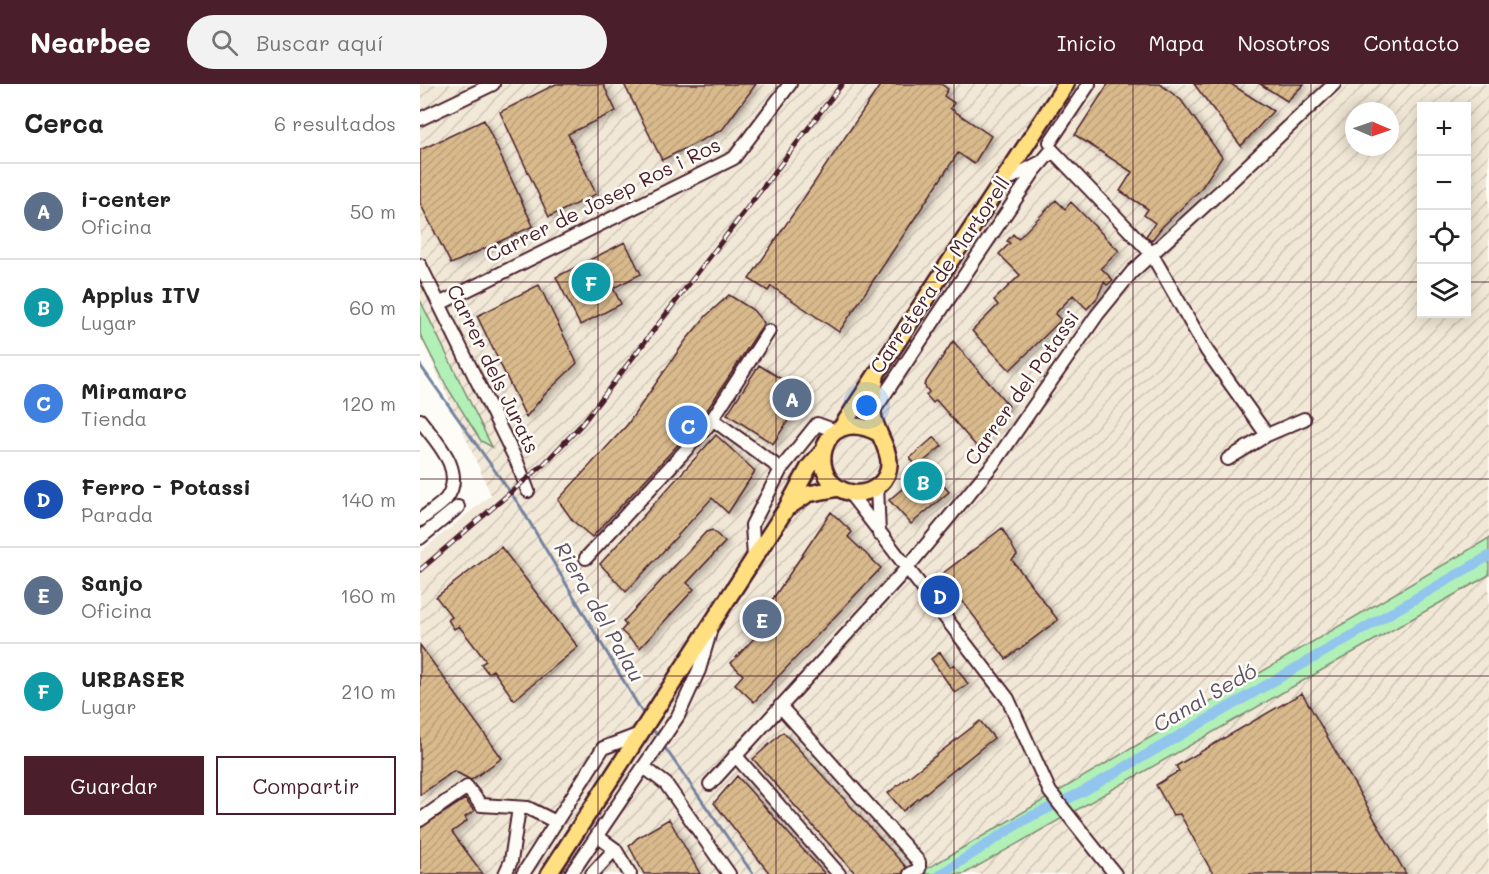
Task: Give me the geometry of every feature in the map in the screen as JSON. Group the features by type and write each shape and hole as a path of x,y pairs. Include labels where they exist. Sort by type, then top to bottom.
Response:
{"main road":[{"name":"Carretera de Martorell","path":"549,874 637,735 786,509 809,467 823,450 829,436 839,429 1066,84"},
{"name":"Carretera de Martorell","path":"786,509 808,494 843,490 862,492 878,486 886,476 889,463 886,444 878,433 873,412 878,371"},
{"path":"839,429 861,426 878,433"},
{"path":"823,450 826,472 843,490"}],"street":[{"path":"420,119 493,84"},
{"name":"Carrer de Josep Ros i Ros","path":"439,304 734,158 790,84"},
{"name":"Carretera de Martorell","path":"873,412 1042,161 1089,84"},
{"name":"Carrer del Potassi","path":"710,784 907,568 929,538 975,488 1022,426 1097,315 1132,272 1224,189 1334,84"},
{"path":"1044,117 1051,146 1151,253 1207,351 1268,435"},
{"name":"Carretera de Martorell","path":"1000,184 1042,161"},
{"name":"Carrer dels Jurats","path":"420,265 517,462 528,491"},
{"path":"586,558 712,419 769,331"},
{"path":"712,419 781,469"},
{"path":"1228,459 1268,435 1304,419"},
{"path":"420,420 452,465 453,485 445,499 420,520"},
{"path":"754,558 752,525 781,469 817,424 839,429"},
{"path":"878,486 879,534"},
{"path":"843,490 907,568 1008,699 1050,792 1115,874"},
{"path":"420,538 458,507"},
{"name":"Carretera de Martorell","path":"571,874 678,716 699,670 712,624"},
{"path":"780,706 919,862 915,870"},
{"path":"524,874 603,748 637,735"},
{"path":"735,755 839,874"},
{"path":"644,767 666,784 729,874"},
{"path":"420,820 467,788 481,805 528,808 556,822"},
{"path":"504,874 511,861 519,808"},
{"path":"597,836 615,849 630,874"},
{"path":"592,874 615,849"}],"shaded area":[{"path":"420,84 1489,84 1489,538 918,874 420,874 420,583 502,511 491,495 420,334"},
{"path":"491,495 502,511 420,583 420,552"},
{"path":"1489,575 1489,874 964,874 1073,810"}],"green space":[{"path":"420,300 492,447 481,441 447,387 420,334"},
{"path":"1489,538 1489,575 964,874 918,874"}],"building":[{"path":"556,84 603,84 616,111 568,134 596,194 549,217 500,112"},
{"path":"624,84 756,84 722,130 662,160"},
{"path":"881,84 941,84 948,89 944,96 954,103 950,108 991,136 974,164 958,153 839,332 771,286 768,291 749,279"},
{"path":"1108,84 1160,84 1181,100 1222,157 1200,190 1151,241 1146,236 1155,223 1144,215 1148,209 1120,191 1132,172 1075,135"},
{"path":"1194,84 1231,84 1273,111 1241,146"},
{"path":"1260,84 1304,84 1287,101"},
{"path":"484,120 533,226 451,264 420,203 420,150"},
{"path":"1056,200 1065,209 1071,202 1119,251 1101,268 1113,280 1107,285 1104,282 1097,298 1087,309 1073,295 1055,314 1061,320 1010,370 972,331 998,305 994,300 1020,275 999,254 1010,243 1007,241 1013,234 1018,239"},
{"path":"625,242 641,274 613,288 621,304 580,325 556,277"},
{"path":"539,285 577,363 544,395 526,417 477,316"},
{"path":"729,295 753,310 764,323 700,421 592,537 573,521 558,500 627,425 686,340 706,316"},
{"path":"953,341 1009,406 977,447 936,400 933,403 926,395 929,392 924,385"},
{"path":"759,365 805,394 773,444 727,414"},
{"path":"716,435 755,471 728,513 712,498 626,592 600,564"},
{"path":"934,437 942,446 923,462 949,492 911,524 889,500 908,484 905,478 917,467 910,458"},
{"path":"831,512 852,532 848,537 881,568 754,702 735,684 743,675 731,663 757,635 752,630"},
{"path":"1002,528 1017,555 1012,560 1058,620 1006,659 942,574"},
{"path":"712,530 725,542 687,583 694,589 640,648 621,631 626,625 623,622 706,532"},
{"path":"501,547 578,647 514,700 493,670 488,673 481,664 486,661 459,626 454,629 448,620 452,617 436,597"},
{"path":"420,645 502,758 471,780 454,771 420,795"},
{"path":"940,652 950,667 954,664 968,684 955,693 931,659"},
{"path":"1302,693 1406,874 1213,874 1180,814 1173,815 1156,785 1179,771 1176,766"},
{"path":"980,721 994,738 903,811 888,793"},
{"path":"783,732 906,867 902,874 856,874 753,759"},
{"path":"737,776 825,874 770,874 714,803"},
{"path":"465,799 474,811 465,817 467,821 452,832 483,874 420,874 420,828"},
{"path":"669,819 700,874 644,874 629,846 637,838"}],"waterway":[{"name":"Riera del Palau","path":"420,365 520,506 645,717"},
{"name":"Canal Sedó","path":"941,874 1026,819 1084,791 1489,556"},
{"name":"Riera del Palau","path":"650,725 658,737"},
{"name":"Riera del Palau","path":"663,745 753,874"}],"railway":[{"path":"420,570 544,464 582,424 842,84"}],"place":[{"name":"URBASER","path":"591,282"},
{"name":"i-center","path":"792,398"},
{"name":"Miramarc","path":"688,425"},
{"name":"Applus ITV","path":"923,481"},
{"name":"Ferro - Potassi","path":"940,595"},
{"name":"Sanjo","path":"762,619"}]}
